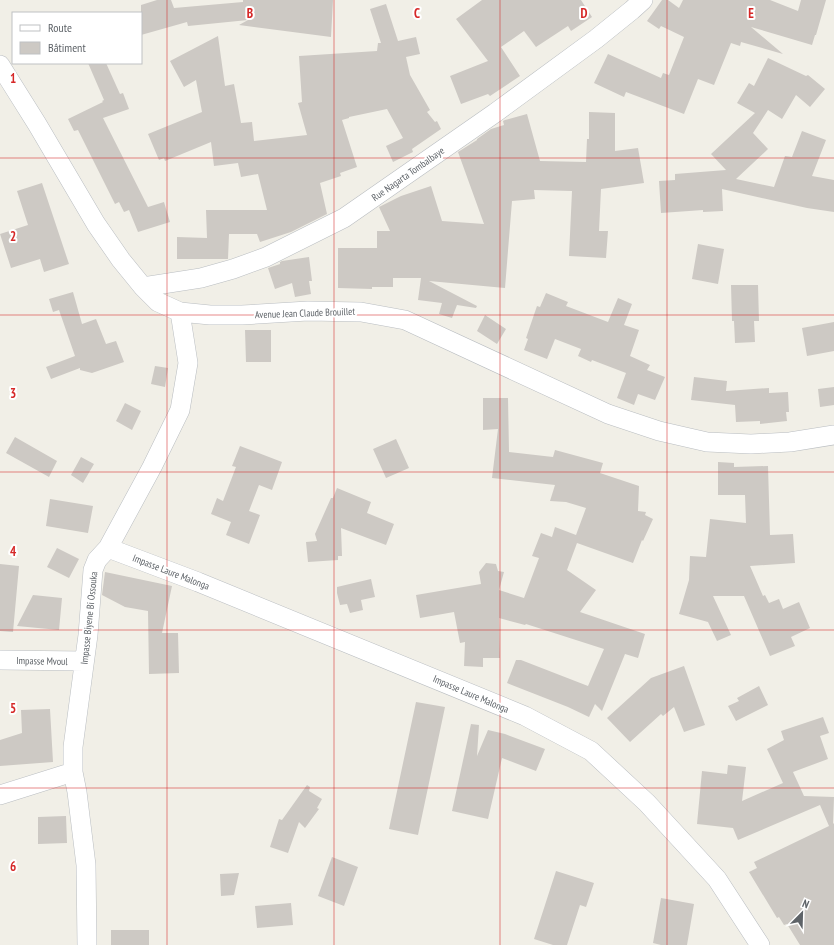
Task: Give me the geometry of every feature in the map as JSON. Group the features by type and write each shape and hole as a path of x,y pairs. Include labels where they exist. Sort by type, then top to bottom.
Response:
{"street":[{"name":"Rue Nagarta Tombalbaye","path":"143,287 201,278 233,269 266,257 344,218 502,109 596,39 643,0"},
{"name":"Avenue Jean Claude Brouillet","path":"0,65 96,224 121,260 143,287 158,302 180,312 216,315 308,311 362,312 405,320 608,414 659,431 707,442 751,444 790,442 834,435"},
{"name":"Impasse Biyene Bi Ossouka","path":"88,945 86,865 73,772 73,747 88,636 93,570 97,560 108,548 152,467 180,410 188,364 180,312"},
{"name":"Impasse Laure Malonga","path":"108,548 213,588 525,716 591,751 647,803 717,879 760,945"},
{"name":"Impasse Mvoul","path":"0,660 84,661"},
{"path":"0,795 73,772"}],"building":[{"path":"157,0 171,0 174,8 243,2 243,0 333,0 331,37 239,25 248,20 188,26 187,22 142,35 141,5"},
{"path":"482,0 581,0 592,17 571,31 568,26 536,47 524,31 501,47 520,76 490,96 488,94 461,104 450,76 488,61 456,19"},
{"path":"662,0 668,0 679,8 683,0 770,0 798,11 801,0 826,0 812,45 751,27 783,54 741,42 740,46 731,43 714,85 698,79 684,114 626,92 624,97 594,83 608,54 661,78 663,73 669,75 684,37 661,26 659,29 647,21"},
{"path":"386,4 398,41 416,37 420,54 406,57 410,75 430,110 427,112 435,122 437,121 441,129 412,149 413,152 393,162 386,146 403,138 387,109 349,117 342,120 357,167 340,173 341,176 320,183 327,214 291,232 260,242 257,234 229,234 228,259 177,259 177,237 207,238 206,210 267,210 258,174 241,177 238,163 214,166 211,142 165,161 164,158 159,160 148,134 202,112 196,80 184,87 170,61 218,36 225,86 234,84 241,123 252,122 254,141 307,135 298,103 302,102 299,56 377,51 378,43 381,43 370,9"},
{"path":"768,58 806,76 808,75 825,89 810,107 796,95 782,119 768,110 753,133 768,149 736,179 774,187 785,156 792,157 802,131 826,140 812,176 834,180 834,212 807,208 722,189 723,211 703,212 703,210 661,213 659,181 675,180 675,174 726,170 711,154 755,113 737,103 749,83 754,86"},
{"path":"88,64 106,64 120,94 123,93 129,109 103,118 148,207 164,202 170,222 138,232 129,210 124,212 119,202 115,204 78,130 74,131 68,119 103,102 102,101 104,100"},
{"path":"589,112 615,113 615,151 638,148 644,183 601,189 599,231 608,231 606,258 569,256 572,191 534,190 535,199 512,201 505,288 429,281 477,306 476,308 457,305 452,318 439,314 442,303 418,300 421,278 393,278 393,287 372,287 372,289 338,288 338,248 377,248 377,231 390,231 379,207 401,196 431,186 442,221 484,224 458,152 491,129 504,125 503,121 527,114 540,161 586,162 587,139 589,139"},
{"path":"42,183 69,264 44,272 40,259 11,268 0,234 28,225 17,191"},
{"path":"698,244 724,249 718,284 692,279"},
{"path":"309,257 312,281 309,281 311,294 295,297 292,283 275,289 268,268 280,264 282,261"},
{"path":"731,285 758,285 759,321 754,321 755,342 735,343 734,321 732,321"},
{"path":"73,292 82,324 96,319 106,344 116,341 124,362 92,373 80,370 80,368 51,379 46,367 75,356 59,310 53,312 49,299"},
{"path":"546,293 568,302 566,306 608,322 618,298 632,304 624,325 639,330 630,356 650,365 647,370 665,377 655,400 638,394 634,405 617,398 626,373 592,360 591,362 578,356 581,349 555,339 547,359 524,350 528,339 526,338 537,306 540,307"},
{"path":"485,315 506,329 497,344 477,331"},
{"path":"834,322 834,351 807,356 802,328"},
{"path":"245,330 271,330 271,362 246,362"},
{"path":"155,366 168,368 165,387 151,384"},
{"path":"694,377 727,381 726,391 769,388 769,393 788,392 789,412 786,412 787,421 760,424 760,421 736,422 735,405 691,400"},
{"path":"834,387 834,405 820,407 818,389"},
{"path":"483,398 508,398 509,452 553,457 555,450 603,463 600,473 639,486 638,511 646,512 645,515 653,519 643,541 642,540 633,563 577,543 567,570 596,590 580,612 645,634 638,658 625,654 602,711 595,704 589,717 507,683 516,660 521,660 588,686 604,649 526,624 499,618 500,658 483,658 483,667 464,666 465,642 460,643 454,612 420,618 416,595 481,584 479,572 486,563 496,564 498,571 504,572 499,590 524,598 539,558 532,556 541,533 552,537 555,527 576,535 586,508 566,502 550,501 555,485 492,478 498,429 483,430"},
{"path":"125,403 141,411 132,430 116,421"},
{"path":"15,437 57,461 49,477 6,453"},
{"path":"396,439 409,468 386,478 373,449"},
{"path":"240,446 282,462 272,490 259,485 249,511 260,515 249,544 226,535 231,522 211,514 217,498 223,501 236,467 232,466"},
{"path":"81,457 94,464 83,483 71,475"},
{"path":"718,462 734,463 734,467 768,466 770,535 793,534 795,563 750,566 763,596 765,595 769,603 779,599 783,609 799,602 810,628 791,637 795,646 770,656 744,596 713,596 731,635 717,641 708,622 679,614 689,580 690,556 706,557 710,519 746,523 745,495 718,495"},
{"path":"337,488 371,502 367,513 394,524 386,545 341,528 342,556 338,556 338,560 308,562 306,542 317,541 315,534"},
{"path":"50,499 93,506 88,533 46,526"},
{"path":"57,548 79,559 69,578 47,567"},
{"path":"0,564 19,566 13,632 0,631"},
{"path":"105,572 172,586 162,633 178,633 179,673 149,674 148,611 125,607 102,595"},
{"path":"371,579 375,597 361,600 363,610 350,613 347,604 340,605 337,587"},
{"path":"33,595 62,598 59,630 17,626"},
{"path":"684,666 705,725 684,732 674,707 663,716 661,714 630,742 607,718 651,678"},
{"path":"759,686 768,705 736,721 728,706 739,701 737,698"},
{"path":"416,702 445,707 418,835 389,829"},
{"path":"50,709 53,762 0,766 0,740 22,733 21,710"},
{"path":"823,717 829,733 820,736 828,759 793,772 804,796 834,797 834,945 800,945 787,924 784,925 779,917 777,918 749,872 757,868 754,862 829,826 820,805 738,840 733,828 697,824 702,771 727,774 728,765 746,767 742,801 783,783 767,749 784,740 781,731"},
{"path":"471,724 479,725 477,756 488,730 505,734 545,749 536,771 502,758 488,819 452,811"},
{"path":"307,785 310,787 309,791 322,799 317,808 319,809 305,828 299,822 288,853 270,847 279,819 282,820"},
{"path":"66,816 67,843 38,844 38,817"},
{"path":"332,857 358,867 344,906 318,896"},
{"path":"556,871 594,883 586,907 580,905 567,945 553,945 534,939"},
{"path":"239,873 234,895 221,896 220,874"},
{"path":"661,898 694,904 687,945 661,945 653,943"},
{"path":"291,903 293,925 257,928 255,906"},
{"path":"111,930 149,930 149,945 111,945"}]}
